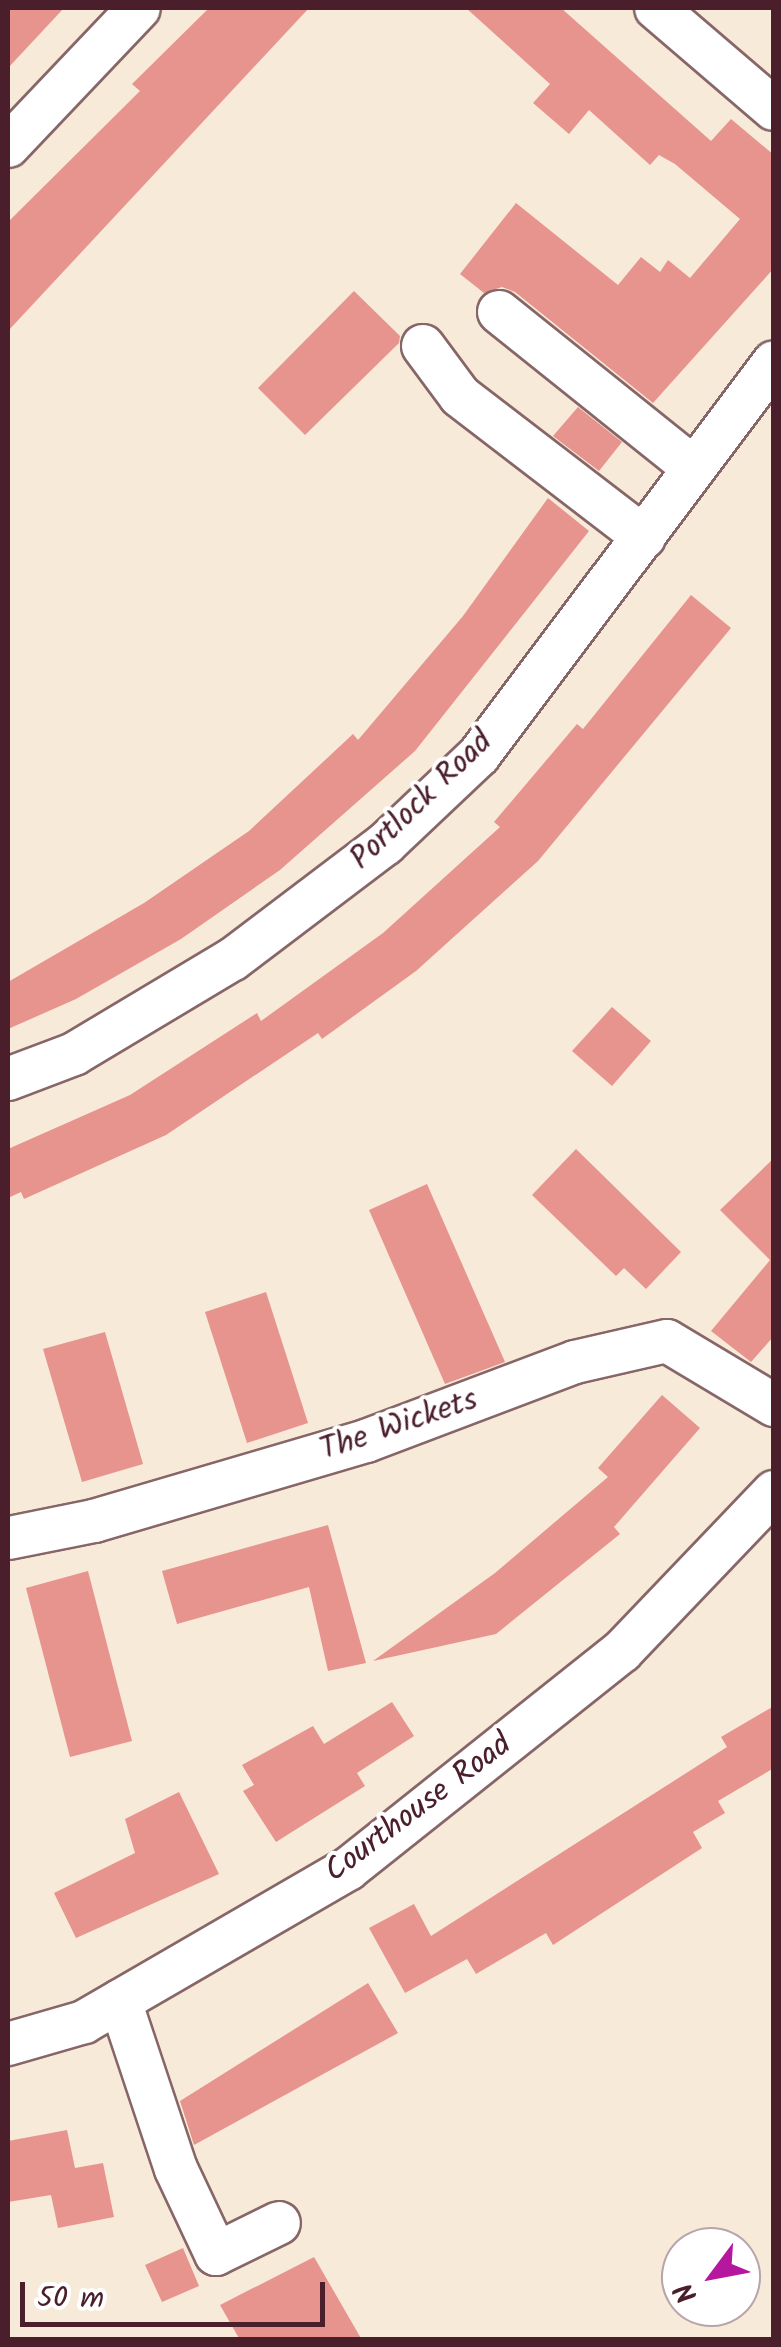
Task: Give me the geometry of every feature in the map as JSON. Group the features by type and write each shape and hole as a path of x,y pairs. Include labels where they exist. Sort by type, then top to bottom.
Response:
{"street":[{"path":"8,146 139,8"},
{"path":"656,8 774,109"},
{"path":"499,312 694,468"},
{"path":"423,346 460,396 644,537"},
{"name":"Portlock Road","path":"8,1079 74,1054 233,959 385,844 479,755 774,362"},
{"name":"The Wickets","path":"8,1538 94,1522 366,1441 576,1362 667,1340 752,1386 774,1405"},
{"name":"Courthouse Road","path":"8,2044 84,2022 348,1869 622,1651 774,1492"},
{"path":"120,2001 176,2169 216,2254 279,2223"}],"building":[{"path":"8,8 64,8 8,68"},
{"path":"209,8 309,8 8,331 8,222 140,91 132,84"},
{"path":"466,8 561,8 711,141 731,119 774,155 774,268 653,403 515,292 502,287 484,293 460,274 516,203 618,285 641,257 660,272 668,260 690,278 740,219 675,164 659,155 650,165 589,110 569,134 533,103 550,84"},
{"path":"354,291 400,336 399,343 305,435 258,388"},
{"path":"578,407 622,442 599,471 553,436"},
{"path":"548,498 589,531 415,751 280,870 181,939 76,999 8,1029 8,982 144,903 249,831 353,734 358,740 463,616"},
{"path":"691,595 731,628 538,861 416,971 322,1039 318,1033 166,1135 24,1199 21,1192 8,1198 8,1149 130,1095 257,1013 261,1021 383,933 500,827 494,822 577,724 583,729"},
{"path":"612,1007 651,1041 612,1086 572,1051"},
{"path":"576,1149 681,1252 646,1289 624,1268 616,1276 532,1195"},
{"path":"774,1158 774,1336 751,1362 711,1331 770,1260 720,1210"},
{"path":"427,1184 505,1362 445,1384 369,1210"},
{"path":"266,1292 308,1423 247,1443 205,1312"},
{"path":"105,1332 143,1464 82,1482 43,1349"},
{"path":"662,1395 700,1428 614,1527 620,1534 496,1634 373,1661 495,1573 608,1477 598,1468"},
{"path":"328,1525 366,1663 328,1671 309,1587 177,1624 162,1571"},
{"path":"88,1571 132,1741 70,1757 26,1588"},
{"path":"392,1702 414,1736 357,1773 365,1786 276,1842 243,1791 254,1785 242,1765 313,1726 324,1744"},
{"path":"774,1706 774,1768 718,1801 725,1813 693,1832 702,1848 553,1945 546,1933 476,1974 467,1959 405,1993 369,1928 414,1904 431,1936 727,1747 721,1737"},
{"path":"179,1792 219,1874 76,1938 54,1893 135,1853 125,1819"},
{"path":"368,1983 398,2033 194,2145 180,2101"},
{"path":"67,2130 75,2168 103,2163 114,2217 58,2228 51,2195 8,2202 8,2141"},
{"path":"183,2248 199,2286 162,2302 145,2265"},
{"path":"314,2257 362,2340 240,2340 220,2305"}]}
